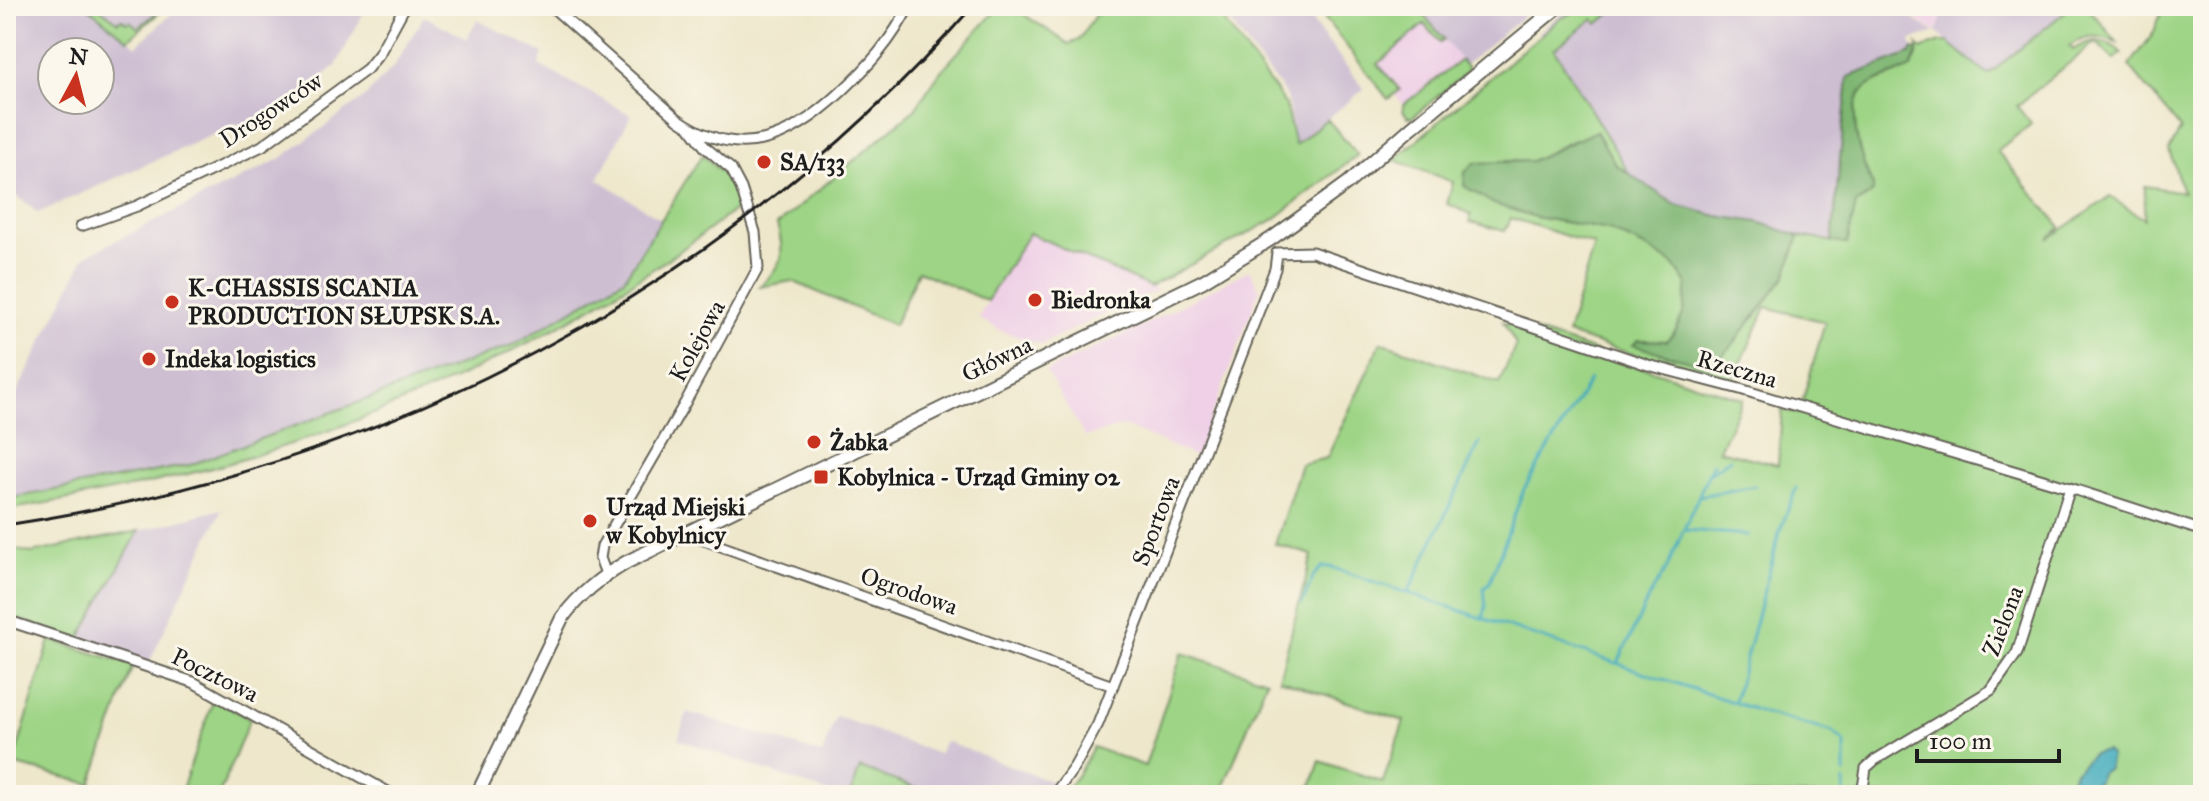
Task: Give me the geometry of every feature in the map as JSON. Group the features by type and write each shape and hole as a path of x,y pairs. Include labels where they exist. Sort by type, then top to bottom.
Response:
{"main road":[{"name":"Główna","path":"477,795 562,618 575,600 606,574 1203,281 1271,239 1348,183 1559,6"}],"street":[{"name":"Drogowców","path":"81,226 137,206 262,146 367,69 385,44 405,6"},
{"path":"551,6 669,112 690,127 716,138 742,142 777,137 801,126 818,113 871,63 891,39 909,6"},
{"name":"Kolejowa","path":"606,574 600,558 602,546 685,403 758,268 755,232 741,188 731,169 705,147 690,127"},
{"path":"1271,239 1277,253"},
{"name":"Rzeczna","path":"1277,253 1312,252 1648,365 1740,389 2203,531"},
{"name":"Sportowa","path":"1054,795 1075,766 1098,724 1275,269 1277,253"},
{"name":"Zielona","path":"1862,795 1866,768 1875,760 1991,690 2003,677 2017,653 2070,488"},
{"name":"Ogrodowa","path":"694,531 701,539 1113,686"},
{"name":"Pocztowa","path":"6,620 193,682 393,795"}],"shaded area":[{"path":"6,6 167,6 129,39 136,46 180,6 367,6 336,66 248,134 236,124 38,213 6,188"},
{"path":"1218,6 1327,6 1311,20 1364,89 1295,145 1287,97"},
{"path":"1416,6 1465,65 1409,112 1394,94 1344,14"},
{"path":"1416,6 1518,6 1525,15 1465,65"},
{"path":"1570,6 1892,6 1934,32 1945,6 2072,6 1988,75 1936,32 1911,40 1913,49 1910,54 1848,77 1832,242 1676,205 1616,165 1538,33"},
{"path":"1895,6 1945,6 1936,32"},
{"path":"424,16 467,39 477,20 543,53 539,65 631,115 598,179 662,220 624,279 513,345 190,466 6,499 6,414 85,256 280,159 365,97 394,66"},
{"path":"1029,233 1157,290 1043,345 1001,331 978,318"},
{"path":"1249,270 1260,289 1196,457 1124,426 1085,437 1046,371 1140,327"},
{"path":"222,509 148,665 78,643 139,531"},
{"path":"687,712 822,754 836,716 938,754 945,741 1058,784 1049,795 934,795 860,769 850,795 835,795 678,739"}],"green space":[{"path":"86,6 97,6 118,22 121,19 127,23 130,21 138,28 167,6 128,40"},
{"path":"1000,6 1011,6 1069,44 1079,40 1101,6 1213,6 1285,104 1295,145 1327,119 1358,155 1273,220 1150,287 1029,233 987,301 918,271 894,325 792,281 760,287 780,259 777,225 914,110 940,72"},
{"path":"1321,6 1416,6 1444,39 1440,42 1424,24 1378,64 1400,90 1388,99 1320,12"},
{"path":"1588,6 1613,6 1612,12 1598,24 1593,19 1554,49 1629,173 1576,139 1531,161 1500,161 1535,217 1609,230 1674,265 1687,284 1684,312 1675,332 1666,341 1639,340 1710,367 1755,317 1786,275 1799,236 1847,244 1856,204 1867,197 1873,185 1863,164 1856,137 1855,109 1858,98 1872,84 1907,69 1917,56 1918,45 1921,49 1948,42 1988,75 2072,6 2087,6 2117,42 2092,36 2070,46 2073,50 2098,41 2122,53 2114,60 2096,42 2090,46 2017,106 2031,124 1997,151 2061,227 2048,239 2110,197 2144,219 2145,186 2183,192 2169,150 2181,129 2129,66 2153,34 2164,6 2203,6 2203,795 1308,795 1320,761 1383,782 1404,721 1279,679 1312,555 1275,544 1301,464 1327,458 1381,342 1499,383 1516,345 1503,322 1533,331 1743,399 1719,450 1778,465 1782,410 1799,413 1825,322 1766,307 1733,381 1567,334 1594,245 1511,218 1505,231 1470,222 1471,214 1447,204 1453,182 1394,160 1559,19"},
{"path":"1913,49 1918,50 1911,68 1875,82 1859,97 1855,122 1857,136 1873,192 1856,204 1847,244 1832,242 1848,77 1910,54"},
{"path":"1461,60 1468,68 1467,72 1413,117 1408,117 1403,105"},
{"path":"1596,131 1616,165 1676,205 1717,216 1758,222 1799,236 1786,275 1731,347 1710,367 1633,345 1638,340 1666,341 1675,332 1684,312 1687,284 1674,265 1609,230 1535,217 1494,204 1464,186 1465,172 1474,163 1531,161"},
{"path":"702,155 727,177 742,204 628,285 502,356 370,415 237,461 122,489 6,510 6,499 190,465 513,345 624,279"},
{"path":"139,531 79,640 6,615 6,547 31,553"},
{"path":"50,640 133,665 91,784 13,764"},
{"path":"1182,653 1267,680 1220,795 1062,795 1093,747 1145,766"},
{"path":"214,698 250,719 219,795 180,795"},
{"path":"860,768 934,795 850,795"}],"water":[{"path":"2106,751 2111,756 2108,769 2100,773 2098,781 2081,789 2075,788 2070,782 2075,771 2092,754"}],"waterway":[{"path":"1483,619 1486,607 1484,588 1489,584 1524,489 1590,380"},
{"path":"1408,593 1480,442"},
{"path":"1710,473 1730,459"},
{"path":"1618,663 1648,599 1667,568 1713,463"},
{"path":"1699,496 1755,486"},
{"path":"1734,702 1780,531 1796,488"},
{"path":"1684,530 1748,535"},
{"path":"1302,603 1314,575 1322,567 1330,567 1768,714 1833,732 1845,743 1845,774"},
{"path":"1844,782 1844,795"}],"railway":[{"path":"6,525 145,498 281,460 411,411 536,352 656,281 769,200 875,108 973,6"}],"place":[{"name":"SA/133","path":"764,162"},
{"name":"Biedronka","path":"1035,300"},
{"name":"K-CHASSIS SCANIA PRODUCTION SŁUPSK S.A.","path":"172,302"},
{"name":"Indeka logistics","path":"149,359"},
{"name":"Żabka","path":"814,442"},
{"name":"Kobylnica - Urząd Gminy 02","path":"821,477"},
{"name":"Urząd Miejski w Kobylnicy","path":"590,521"}]}
